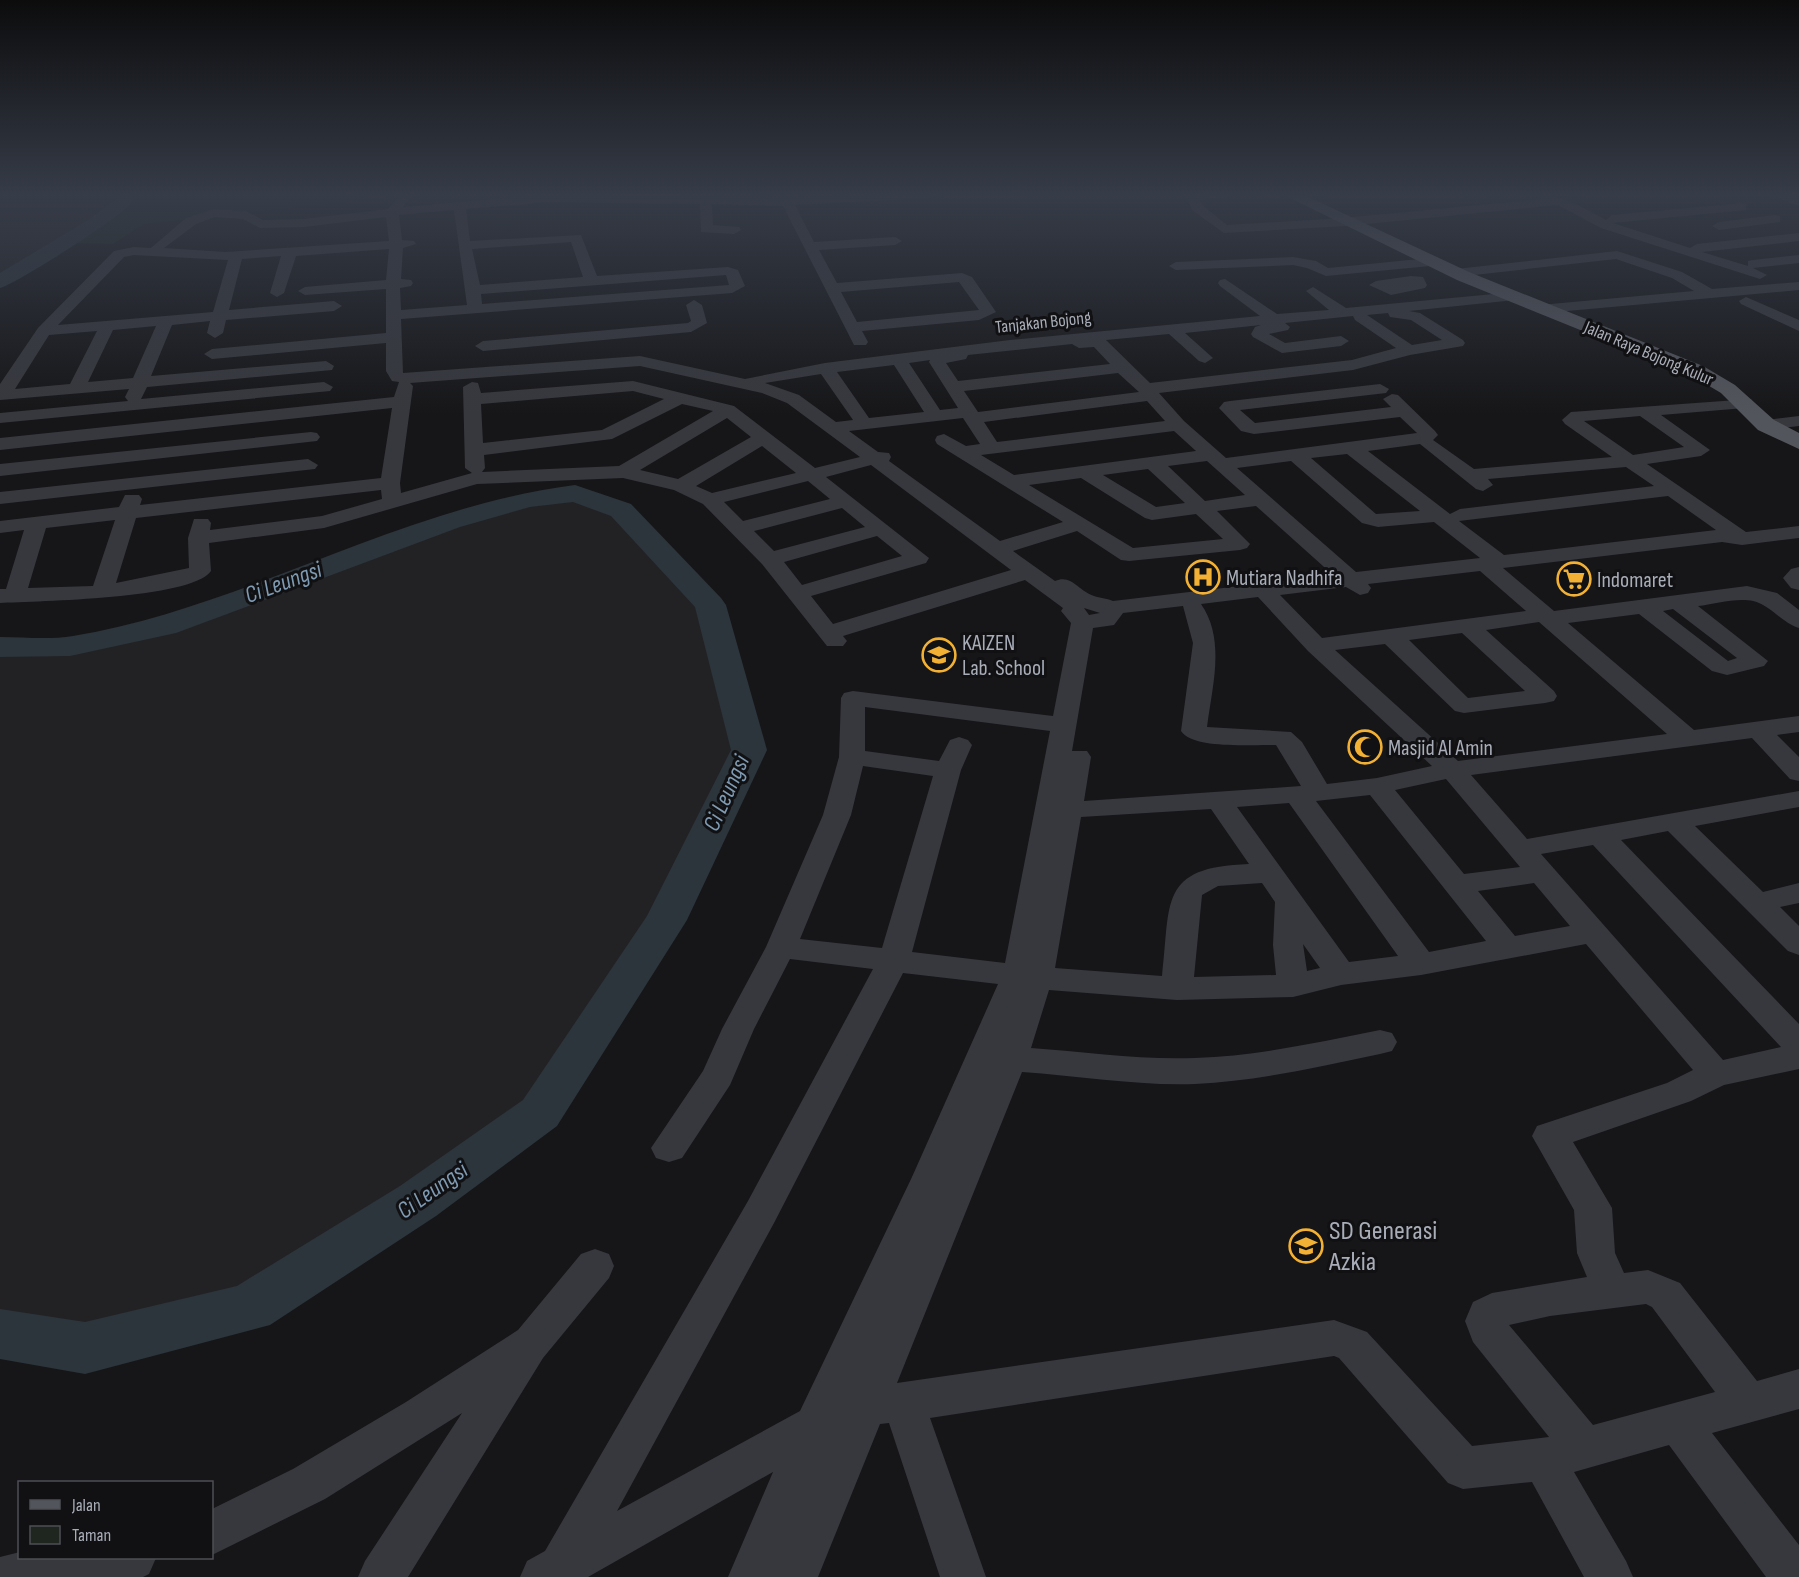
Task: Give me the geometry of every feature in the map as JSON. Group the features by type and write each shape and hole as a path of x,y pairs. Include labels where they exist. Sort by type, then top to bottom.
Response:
{"main road":[{"name":"Jalan Raya Bojong Kulur","path":"1444,268 1696,370 1713,379 1744,403 1766,425 1799,442"}],"street":[{"path":"0,394 9,386 44,331 106,268"},
{"path":"200,399 220,333 219,316 233,268"},
{"path":"283,268 272,294 335,297"},
{"path":"331,332 337,268"},
{"path":"391,492 400,402 407,376 400,315 401,268"},
{"path":"479,268 484,274"},
{"path":"484,274 577,268"},
{"path":"586,268 592,282"},
{"path":"821,268 854,327 867,363"},
{"path":"1317,268 1326,272 1372,268"},
{"path":"1418,280 1507,268"},
{"path":"1657,268 1712,295"},
{"path":"1751,268 1762,268"},
{"path":"1752,268 1799,284"},
{"path":"400,315 732,289 738,286 733,273 728,271 474,290"},
{"path":"484,274 474,290 475,309 484,351 696,326 699,323 694,305"},
{"path":"832,288 962,278 967,280 988,312 980,315 854,327"},
{"path":"44,331 219,316 335,297 399,283"},
{"path":"1225,283 1275,320"},
{"path":"1737,298 1799,284"},
{"path":"1313,291 1344,313"},
{"path":"1552,311 1737,298 1799,291"},
{"path":"1552,311 1712,295 1737,298 1799,326"},
{"path":"225,297 246,296"},
{"name":"Tanjakan Bojong","path":"752,382 825,368 1021,344 1515,296"},
{"path":"597,298 603,315"},
{"path":"837,427 935,416 970,415 1149,392 1361,363 1409,350 1457,343 1411,314 1313,322 1264,329 1259,334 1282,348 1341,341"},
{"path":"400,315 394,337 394,374 407,376 652,357 752,382 794,399 837,427 1094,613 1267,595 1493,566 1735,545 1742,539 1799,532"},
{"path":"636,315 652,357"},
{"path":"1360,317 1409,350"},
{"path":"130,406 166,320"},
{"path":"1012,481 1152,462 1297,456 1427,437 1429,432 1380,389 1341,341 1313,322"},
{"path":"76,389 107,326"},
{"path":"1173,330 1205,358"},
{"path":"212,354 394,337"},
{"path":"992,448 937,362 942,359 1089,342 1102,345 1178,425 1357,584"},
{"path":"0,394 140,383 326,360 323,391 200,399 0,418"},
{"path":"900,361 935,416"},
{"path":"590,362 652,363 752,382"},
{"path":"590,362 594,388"},
{"path":"825,368 860,418"},
{"path":"953,387 1122,368"},
{"path":"476,478 473,393 633,386 728,410 918,558 797,592"},
{"path":"1380,389 1228,408 1247,427 1254,429 1406,411"},
{"path":"475,450 615,433 681,398"},
{"path":"0,444 400,402"},
{"path":"1742,539 1571,420 1577,416 1744,403"},
{"path":"130,456 150,404"},
{"path":"623,472 728,410"},
{"path":"1470,475 1629,461 1696,452 1701,449 1644,411"},
{"path":"1766,425 1799,421"},
{"path":"962,452 1178,425"},
{"path":"0,470 130,456 312,430 307,470 0,498"},
{"path":"1087,435 1119,465"},
{"path":"681,486 764,437"},
{"path":"944,440 1129,555 1240,544 1152,462"},
{"path":"552,442 555,474"},
{"path":"1429,444 1512,508"},
{"path":"1352,448 1450,515 1493,566 1546,617 1690,740"},
{"path":"1297,456 1369,519 1378,521 1673,490"},
{"path":"710,500 878,458"},
{"path":"1082,470 1148,513 1262,499"},
{"path":"0,527 129,513 391,492 476,478 623,472 681,486 710,500 742,528 770,559 831,637 1028,572"},
{"path":"102,592 129,513 135,484"},
{"path":"37,523 7,596 102,592 190,577 200,570 199,531 324,522 391,492"},
{"path":"742,528 846,501"},
{"path":"1002,548 1079,525"},
{"path":"770,559 880,529"},
{"path":"1002,548 1028,572 1094,613 1193,608 1267,595"},
{"path":"1799,574 1794,578 1799,583"},
{"path":"1316,646 1467,625 1755,594 1769,598 1799,621"},
{"path":"1267,595 1316,646 1452,770 1716,1074"},
{"path":"1643,606 1720,666 1727,668 1756,662 1678,602"},
{"path":"1193,608 1205,643 1194,731 1202,735 1282,737 1289,742 1308,793 1421,964"},
{"path":"1060,809 1065,725 1094,613"},
{"path":"795,1577 884,1404 1011,1059 1060,809 1094,613"},
{"path":"1391,636 1458,703 1464,706 1545,696 1467,625"},
{"path":"669,1148 718,1076 738,1029 781,947 837,815 852,757 853,698 1065,725"},
{"path":"1060,809 1219,801 1377,786 1452,770 1799,724"},
{"path":"1759,730 1799,773"},
{"path":"553,1574 761,1212 894,959 953,757 852,757"},
{"path":"1377,786 1508,948"},
{"path":"1520,849 1799,799"},
{"path":"1219,801 1341,974"},
{"path":"1674,821 1799,944"},
{"path":"1600,835 1799,1045"},
{"path":"1177,989 1186,897 1190,889 1196,882 1214,877 1271,873"},
{"path":"1456,885 1541,873"},
{"path":"1757,903 1799,893"},
{"path":"1290,902 1288,945 1293,986"},
{"path":"781,947 1027,977 1177,989 1293,986 1341,974 1421,964 1593,932"},
{"path":"751,1577 815,1425 930,1177 1027,977"},
{"path":"1011,1059 1095,1068 1193,1071 1292,1060 1380,1042"},
{"path":"1614,1293 1596,1253 1593,1208 1550,1136 1679,1092 1716,1074 1799,1056"},
{"path":"381,1577 531,1343 595,1266"},
{"path":"1585,1449 1487,1329 1486,1315 1492,1311 1550,1299 1614,1293 1648,1287 1666,1295 1749,1403"},
{"path":"553,1574 815,1425 884,1404 1334,1338 1353,1345 1463,1468 1543,1460 1799,1389"},
{"path":"213,1532 309,1484 421,1416 531,1343"},
{"path":"884,1404 963,1577"},
{"path":"1678,1423 1795,1577"},
{"path":"1543,1460 1610,1577"},
{"path":"7,1577 120,1559"}],"shaded area":[{"path":"0,268 20,268 0,282"},
{"path":"575,493 621,510 710,605 749,750 667,916 540,1113 250,1308 85,1348 0,1334 0,647 70,646 165,626 445,522 528,499"}],"waterway":[{"name":"Ci Leungsi","path":"0,282 23,268"},
{"name":"Ci Leungsi","path":"0,647 70,646 165,626 450,521 528,499 575,493 621,510 710,605 749,750 666,920 540,1113 418,1201 250,1308 85,1348 0,1334"}],"place":[{"name":"Mutiara Nadhifa","path":"1203,577"},
{"name":"Indomaret","path":"1574,579"},
{"name":"KAIZEN Lab. School","path":"939,655"},
{"name":"Masjid Al Amin","path":"1365,747"},
{"name":"SD Generasi Azkia","path":"1306,1246"}]}
